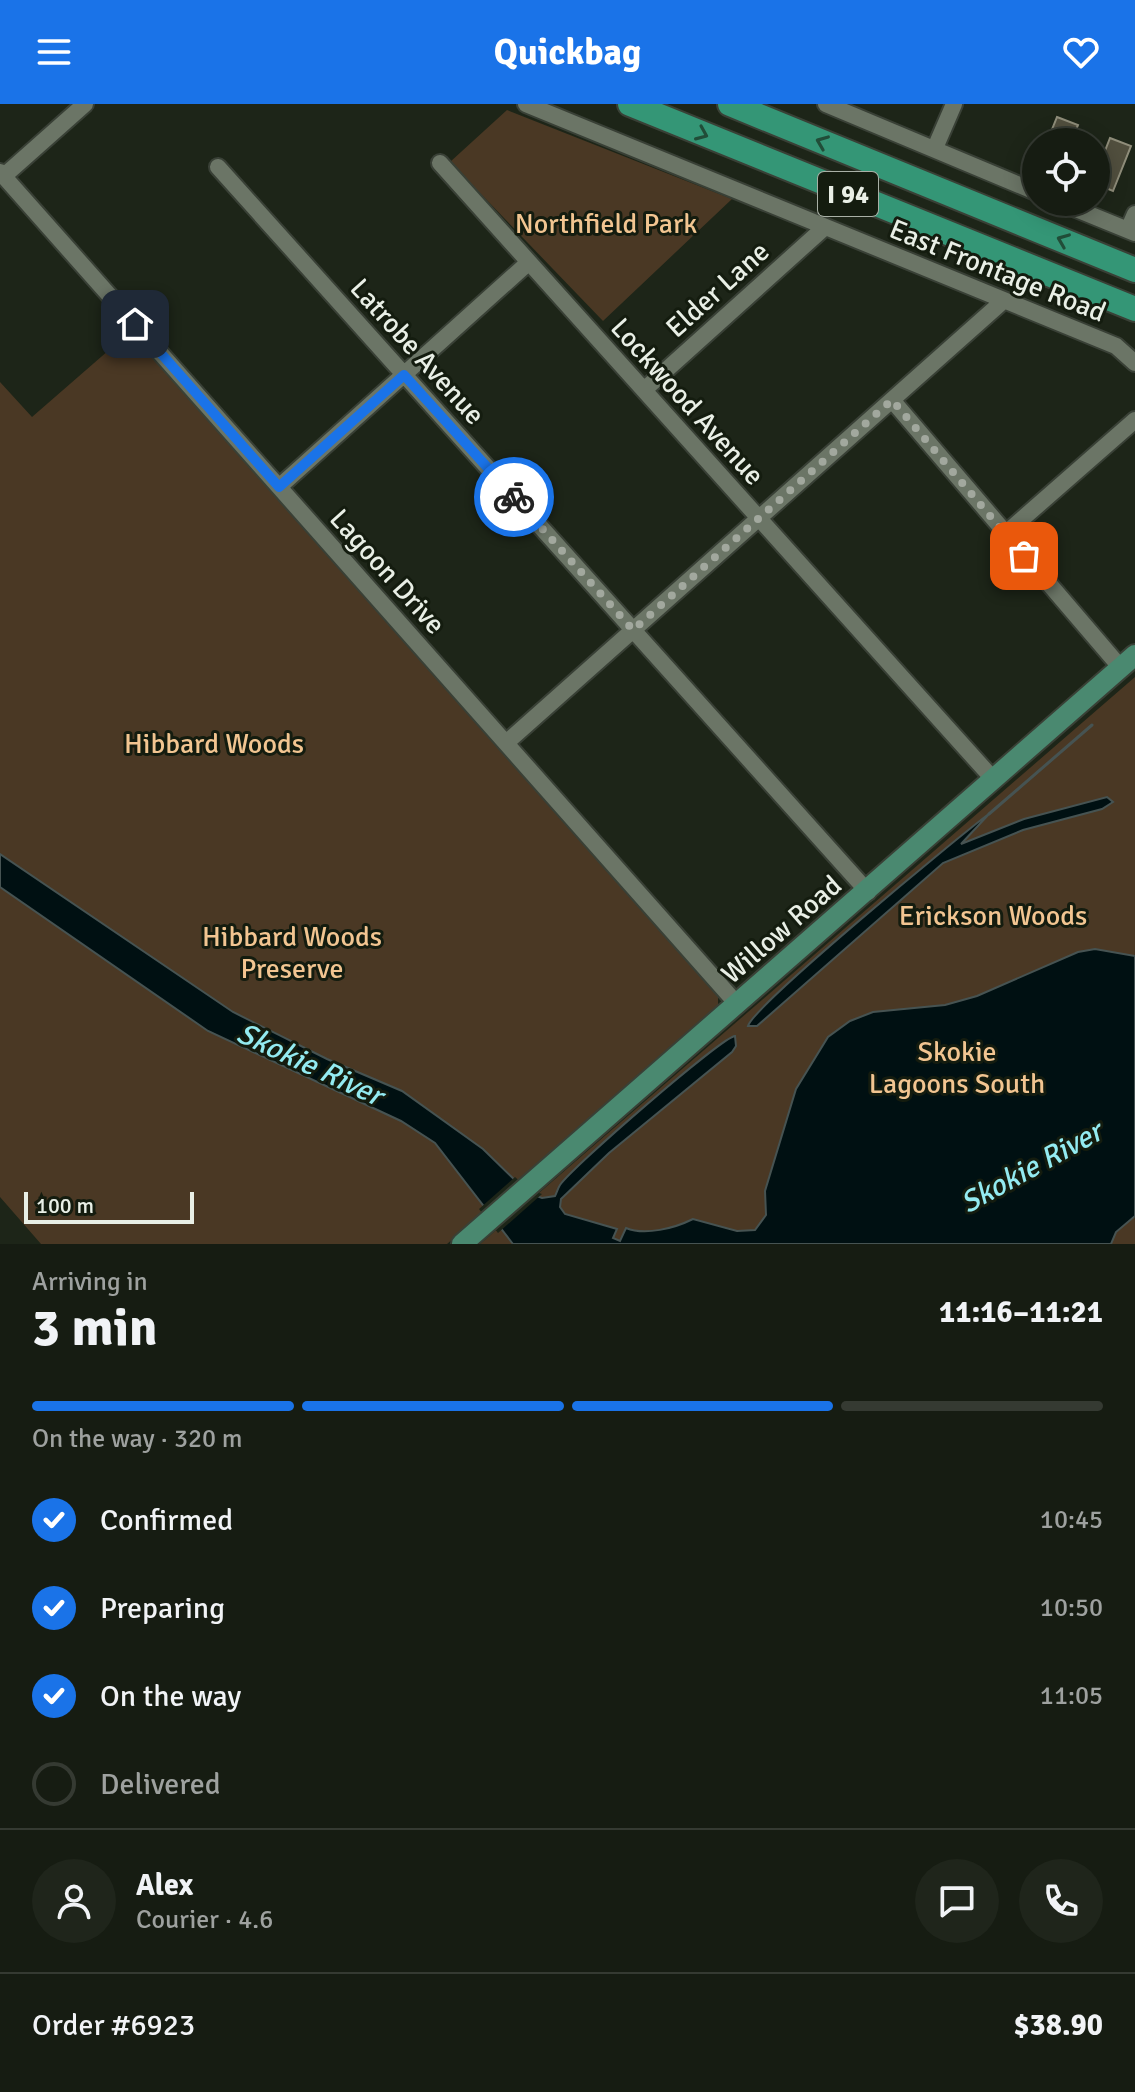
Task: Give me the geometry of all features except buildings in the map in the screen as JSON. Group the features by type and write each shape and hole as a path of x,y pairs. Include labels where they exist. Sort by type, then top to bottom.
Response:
{"highway":[{"name":"I 94","path":"630,104 1135,309"},
{"name":"I 94","path":"730,104 1135,270"},
{"path":"1068,282 1135,324"}],"main road":[{"name":"Willow Road","path":"462,1244 1128,662"}],"street":[{"path":"2,174 85,104"},
{"name":"East Frontage Road","path":"526,104 1002,302 1116,346 1135,363"},
{"path":"826,104 1022,186"},
{"path":"935,148 954,104"},
{"name":"Lockwood Avenue","path":"440,163 994,780"},
{"name":"Latrobe Avenue","path":"218,167 868,892"},
{"name":"Lagoon Drive","path":"2,174 737,1004"},
{"path":"1094,216 1131,231 1135,214"},
{"name":"Elder Lane","path":"644,390 825,227"},
{"path":"279,487 529,262"},
{"path":"506,743 1002,302"},
{"path":"892,400 1005,534 1128,662"},
{"path":"1005,534 1135,420"}],"green space":[{"name":"Northfield Park","path":"507,110 732,199 603,321 450,162"},
{"name":"Hibbard Woods","path":"132,330 703,974 718,995 718,1007 447,1244 41,1244 0,1197 0,382 32,417"},
{"name":"Skokie Lagoons South","path":"1135,677 1135,1244 480,1244"}],"water":[{"path":"1107,797 1113,802 1102,809 1023,830 943,863 757,1026 748,1026 784,987 819,956 990,813 961,844 1024,819"},
{"name":"Skokie River","path":"0,854 233,1012 327,1059 402,1091 483,1149 528,1193 542,1198 555,1196 570,1173 617,1130 704,1057 735,1036 736,1046 732,1052 609,1153 561,1199 560,1207 565,1214 617,1229 613,1238 620,1241 626,1228 660,1230 693,1219 737,1231 755,1230 766,1215 765,1191 796,1089 828,1037 850,1021 873,1012 945,1005 977,996 1078,952 1095,949 1135,956 1135,1216 1116,1232 1111,1244 513,1244 435,1143 401,1121 208,1031 0,887"}],"pier":[{"path":"515,1177 530,1190 542,1194 498,1233 479,1209"}],"waterway":[{"path":"989,814 1092,725"}],"way so far":[{"path":"514,497 633,630 892,400 1024,556"}],"route":[{"path":"135,324 279,487 404,375 514,497"}],"park label":[{"name":"Erickson Woods","path":"993,915"},
{"name":"Hibbard Woods Preserve","path":"292,952"}]}
